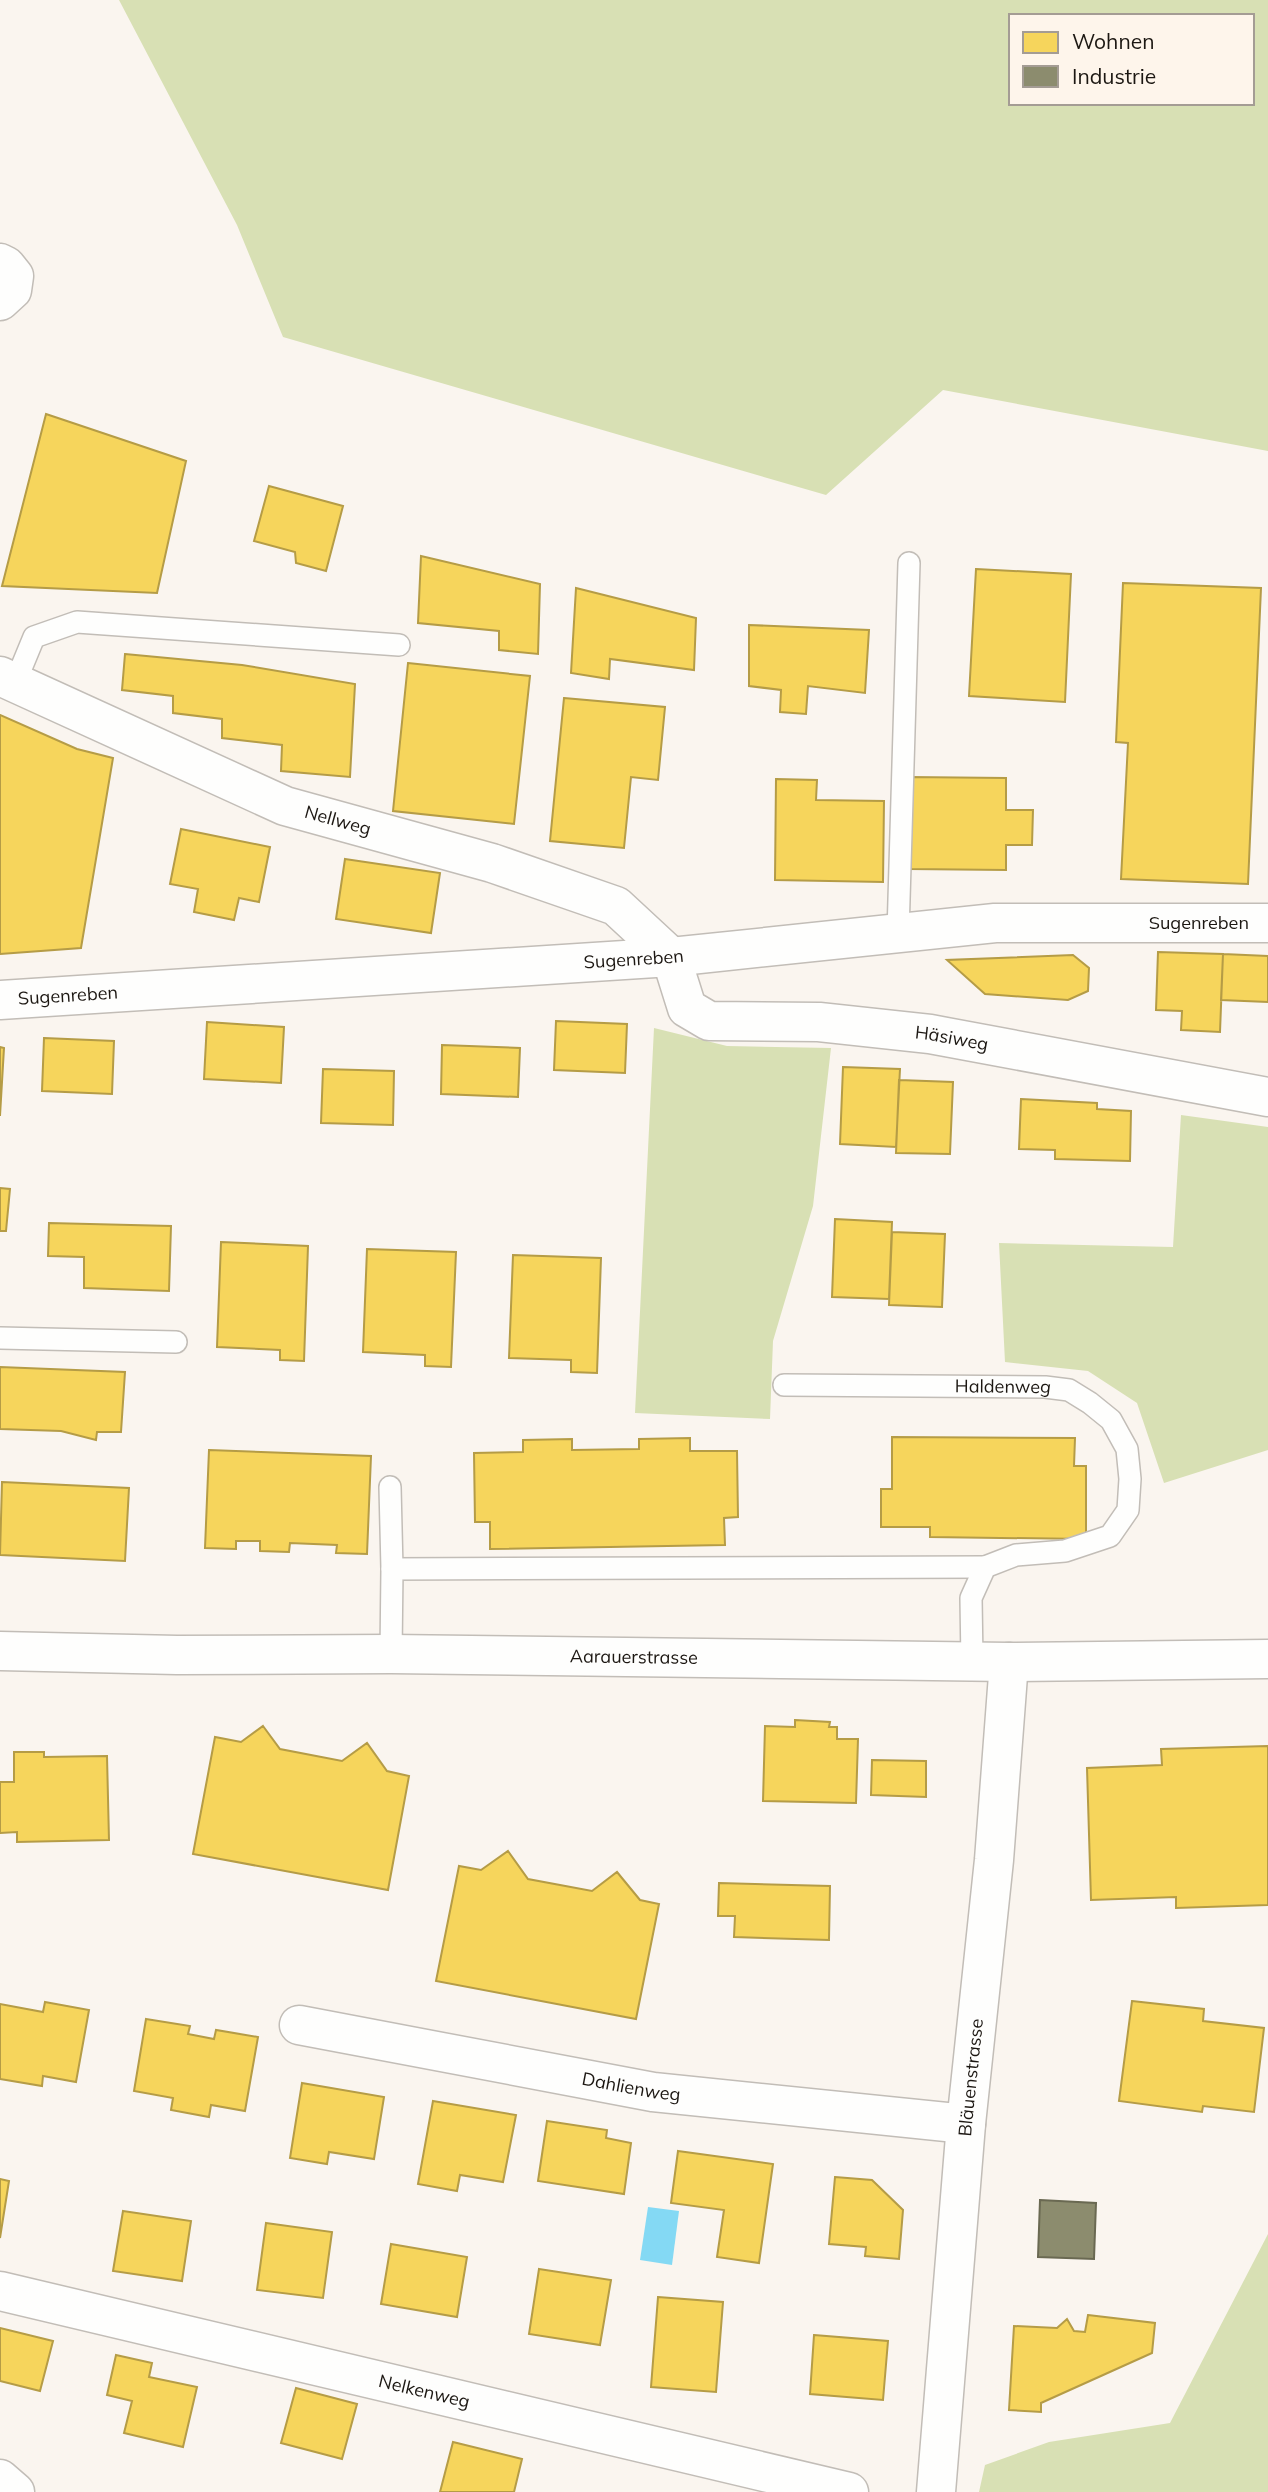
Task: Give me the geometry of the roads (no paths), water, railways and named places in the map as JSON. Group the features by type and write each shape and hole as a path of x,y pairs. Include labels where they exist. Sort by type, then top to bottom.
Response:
{"street":[{"path":"0,263 14,276 12,290 0,301"},
{"name":"Nellweg","path":"8,679 285,806 492,863 616,906 671,957"},
{"name":"Sugenreben","path":"0,1000 671,957 995,923 1268,923"},
{"name":"Häsiweg","path":"671,957 687,1008 709,1021 819,1022 930,1034 1268,1097"},
{"name":"Aarauerstrasse","path":"0,1651 991,1662 1268,1659"},
{"name":"Bläuenstrasse","path":"936,2492 966,2124 994,1860 991,1662"},
{"name":"Dahlienweg","path":"299,2025 653,2092 966,2124"},
{"name":"Nelkenweg","path":"0,2291 849,2492"},
{"path":"0,2479 15,2492"}],"lane":[{"path":"898,933 909,564"},
{"path":"8,679 34,637 77,622 399,645"},
{"path":"0,1338 176,1342"},
{"name":"Haldenweg","path":"784,1385 1045,1387 1069,1391 1111,1420 1127,1450 1130,1479 1128,1510 1110,1536 1065,1551 1016,1555 985,1567"},
{"path":"390,1487 391,1654"},
{"path":"392,1569 985,1567 971,1598 991,1662"}],"water":[{"path":"648,2207 679,2211 672,2265 640,2260"}]}
